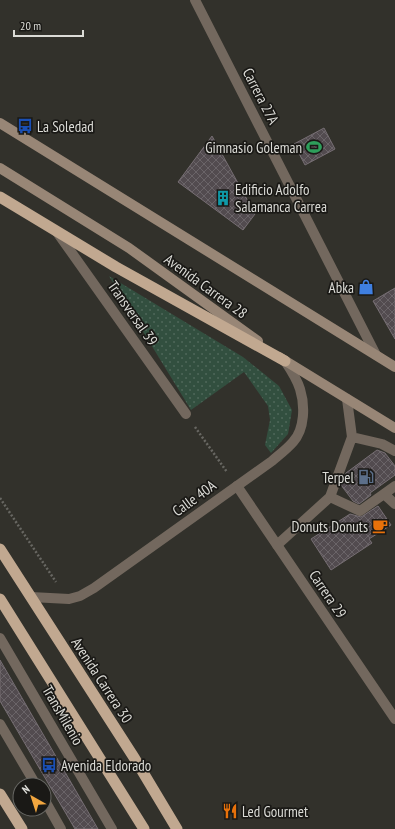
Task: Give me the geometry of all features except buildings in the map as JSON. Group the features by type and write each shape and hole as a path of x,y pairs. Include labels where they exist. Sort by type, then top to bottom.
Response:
{"highway":[{"path":"0,197 116,267 285,361"},
{"name":"Avenida Carrera 30","path":"0,549 135,759 176,829"},
{"path":"0,598 144,829"},
{"path":"0,794 22,829"}],"main road":[{"name":"Avenida Carrera 28","path":"0,124 395,368"},
{"name":"Avenida Carrera 28","path":"0,168 129,248 285,361 395,428"}],"street":[{"name":"Carrera 27A","path":"195,0 376,355"},
{"name":"Transversal 39","path":"56,230 186,414"},
{"name":"Calle 40A","path":"31,597 62,599 80,596 94,588 272,461 286,449 299,434 303,418 303,405 300,389 295,376 285,361"},
{"path":"277,545 330,497 352,437 347,399"},
{"path":"352,437 382,444 395,451"},
{"name":"Carrera 29","path":"237,486 395,719"},
{"path":"330,497 360,512 395,486"},
{"path":"384,494 395,504"},
{"name":"TransMilenio","path":"0,638 112,829"},
{"path":"0,724 31,777"},
{"path":"52,813 61,829"}],"path":[{"path":"186,414 237,486"},
{"path":"0,498 58,586"}],"green space":[{"path":"109,276 243,357 279,386 292,410 288,434 271,453 265,445 270,420 268,406 244,372 191,410"}],"place":[{"name":"La Soledad","path":"25,126"},
{"name":"Gimnasio Goleman","path":"314,147"},
{"name":"Edificio Adolfo Salamanca Carrea","path":"223,198"},
{"name":"Abka","path":"366,287"},
{"name":"Terpel","path":"366,477"},
{"name":"Donuts Donuts","path":"380,526"},
{"name":"Avenida Eldorado","path":"49,765"},
{"name":"Led Gourmet","path":"230,811"}]}
